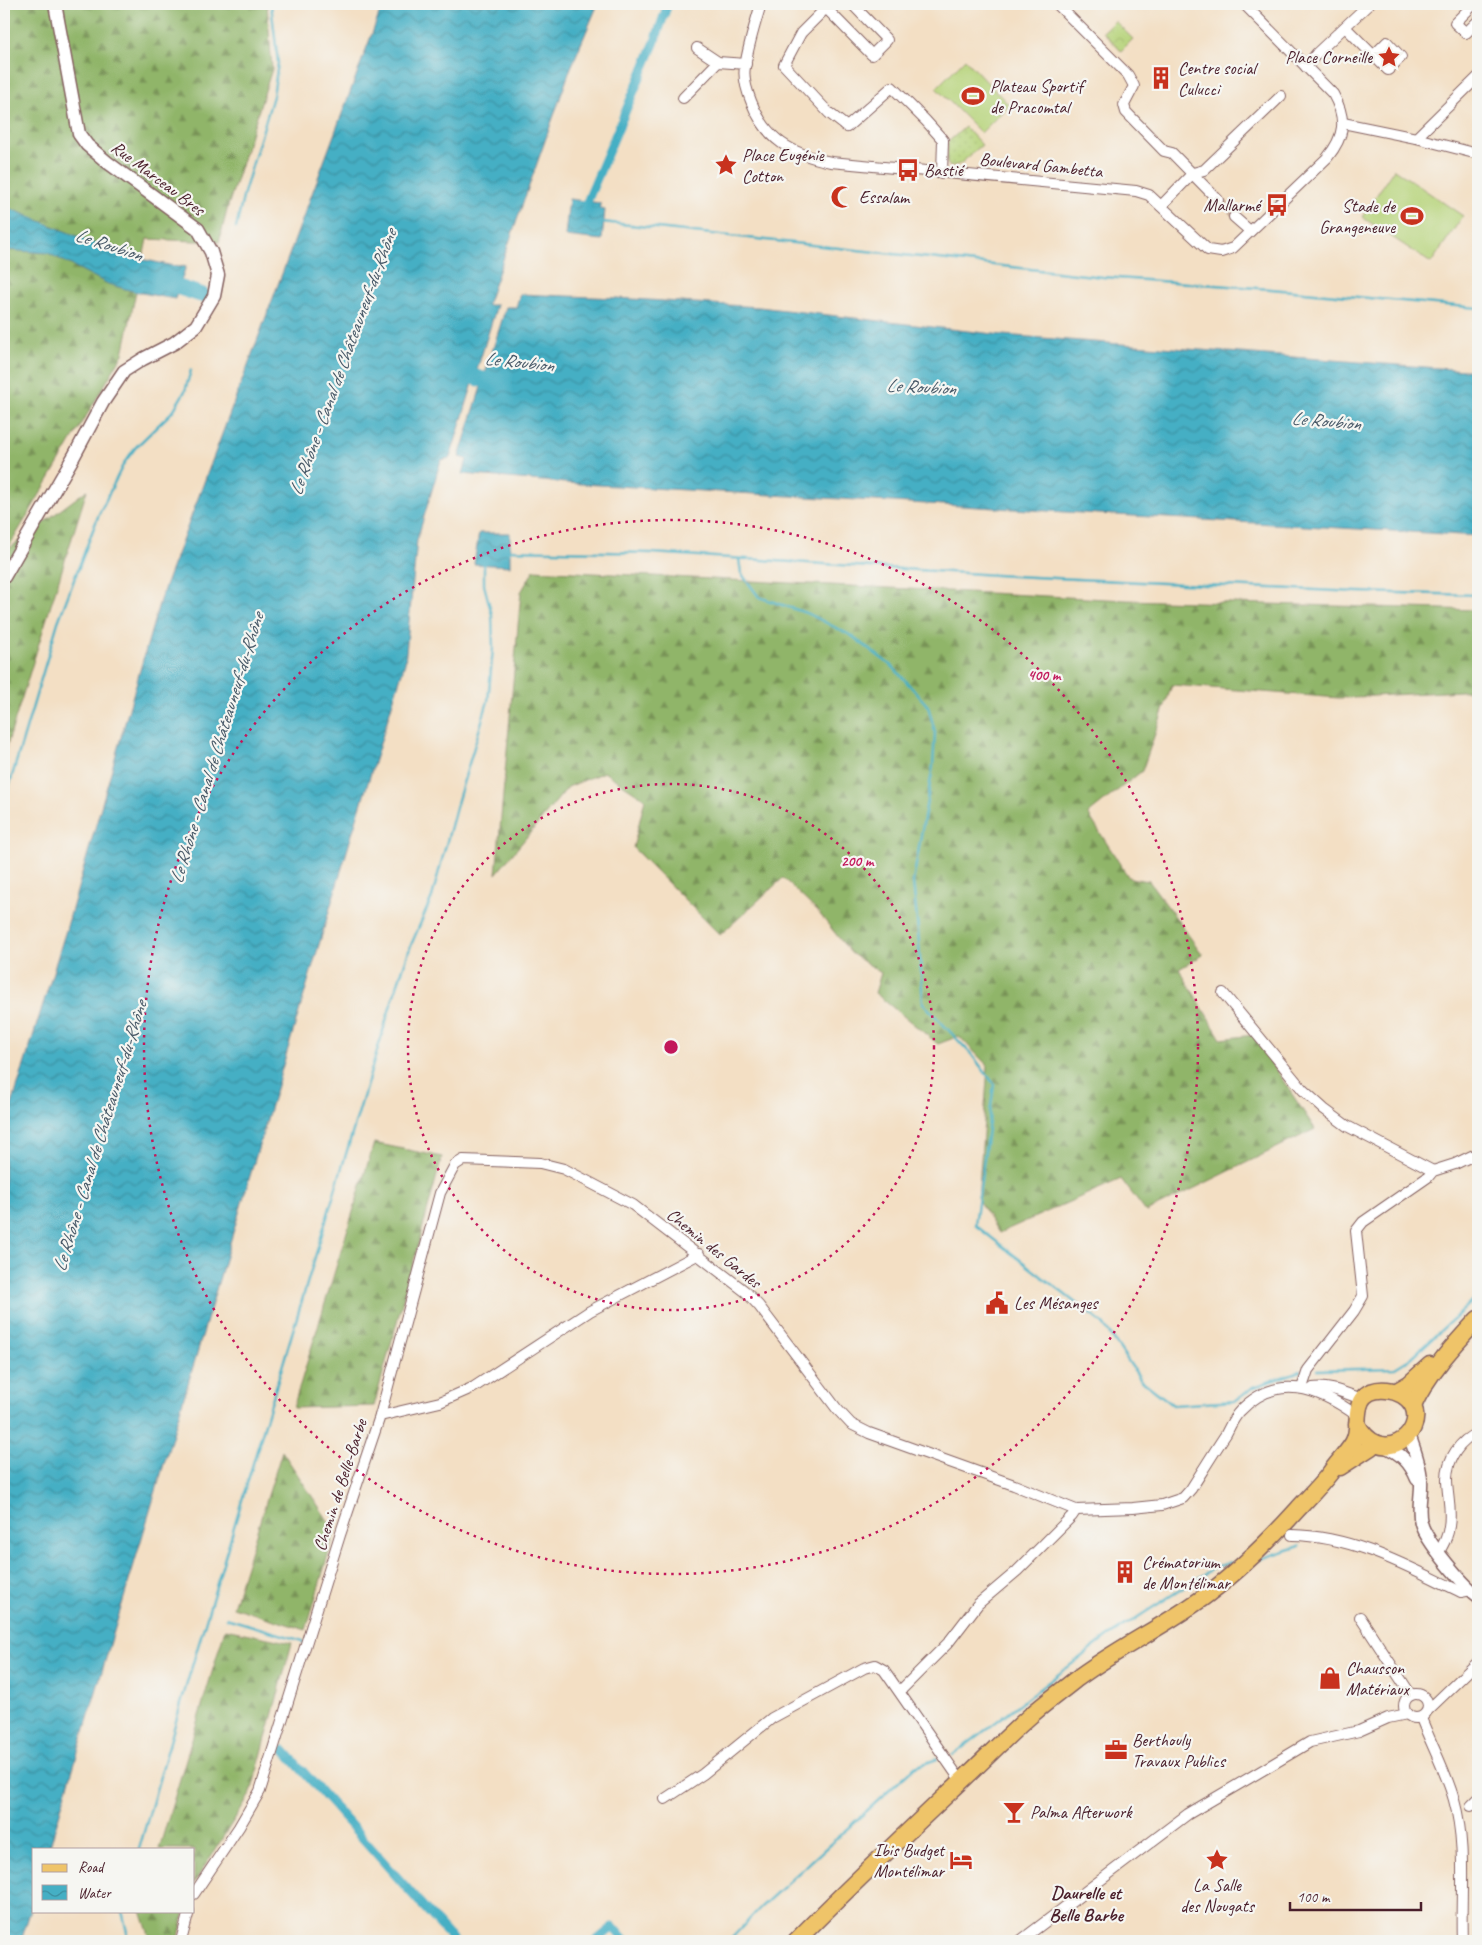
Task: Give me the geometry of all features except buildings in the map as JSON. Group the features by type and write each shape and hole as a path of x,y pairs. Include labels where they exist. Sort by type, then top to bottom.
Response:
{"main road":[{"path":"1413,1406 1429,1377 1478,1319"},
{"path":"796,1941 859,1877 1031,1715 1083,1674 1207,1595 1248,1561 1328,1475 1352,1444 1357,1435 1356,1419 1362,1398 1374,1391 1397,1391 1409,1384 1455,1344"},
{"path":"1328,1475 1379,1444 1396,1444 1409,1435 1415,1417 1413,1406 1406,1397 1397,1391"},
{"path":"1356,1419 1363,1435 1379,1444"}],"street":[{"name":"Rue Marceau Bres","path":"4,577 103,402 124,371 174,343 196,326 214,296 218,275 211,252 198,229 107,162 79,134 55,4"},
{"name":"Boulevard Gambetta","path":"761,4 744,69 748,92 760,121 780,143 792,151 809,158 831,162 1136,191 1149,195 1208,250 1221,252 1233,248 1335,148 1342,133 1343,123"},
{"path":"852,4 887,40 872,55 824,6 802,33 784,65 829,113 847,127 892,87 943,140 942,173"},
{"path":"1057,4 1128,75 1134,86 1124,105 1126,112 1164,151 1172,153 1218,200"},
{"path":"1244,4 1334,94 1341,108 1343,123 1416,138 1478,154"},
{"path":"1306,66 1316,53 1369,4"},
{"path":"1474,8 1455,22 1466,34 1478,21"},
{"path":"1346,27 1374,55"},
{"path":"697,48 718,62 746,64"},
{"path":"683,98 718,62"},
{"path":"1416,138 1478,77"},
{"path":"1161,206 1192,173 1204,170 1282,96"},
{"path":"1234,217 1250,231"},
{"path":"1223,993 1303,1090 1324,1109 1347,1126 1433,1170"},
{"path":"1306,1389 1308,1370 1354,1311 1363,1296 1356,1231 1363,1222 1428,1177 1433,1170 1455,1164 1478,1153"},
{"name":"Chemin des Gardes","path":"380,1416 440,1193 455,1165 463,1160 540,1163 564,1169 633,1205 746,1292 759,1306 836,1409 851,1424 869,1434 1014,1485 1076,1510 1162,1505 1183,1498 1191,1489 1239,1412 1263,1394 1292,1386 1306,1389"},
{"name":"Chemin de Belle-Barbe","path":"195,1893 239,1827 260,1791 340,1535 380,1416 440,1402 474,1387 590,1311 699,1254"},
{"path":"1306,1389 1319,1387 1362,1398"},
{"path":"1306,1389 1337,1402 1356,1419"},
{"path":"1439,1552 1446,1540 1449,1526 1450,1506 1447,1478 1453,1454 1464,1441 1478,1433"},
{"path":"1409,1435 1421,1480 1419,1504 1421,1523 1427,1535 1462,1582 1475,1593"},
{"path":"1379,1444 1399,1452 1414,1471 1420,1488"},
{"path":"900,1691 948,1643 978,1604 1017,1571 1076,1510"},
{"path":"1292,1535 1315,1536 1344,1542 1407,1566 1462,1592 1475,1593"},
{"path":"1360,1617 1408,1699"},
{"path":"1408,1699 1404,1707 1407,1714 1413,1718 1454,1686 1478,1662"},
{"path":"665,1799 703,1774 772,1718 864,1668 875,1665 884,1670 900,1691 961,1781"},
{"path":"1388,1718 1408,1699 1422,1695 1425,1710 1454,1799 1459,1828 1462,1941"},
{"path":"1020,1941 1188,1814 1310,1742 1359,1731 1388,1718 1407,1714"},
{"path":"181,1941 189,1912"}],"green space":[{"path":"9,4 267,4 272,69 228,206 219,242 147,239 123,354 7,550 87,490 4,755 4,6"},
{"path":"1115,21 1133,39 1121,51 1103,32"},
{"name":"Plateau Sportif de Pracomtal","path":"965,59 1009,105 981,133 936,88"},
{"path":"965,127 982,145 960,164 950,167 947,163 948,142"},
{"name":"Stade de Grangeneuve","path":"1394,169 1463,216 1431,263 1362,217"},
{"path":"534,570 1126,600 1478,610 1478,690 1339,698 1172,685 1142,771 1088,814 1129,878 1149,881 1203,955 1179,969 1221,1039 1253,1035 1315,1129 1146,1212 1121,1179 999,1233 978,1200 988,1066 959,1036 938,1044 875,993 881,973 851,953 819,913 783,878 720,935 633,848 645,799 604,772 568,787 496,874 521,592"},
{"path":"374,1143 442,1157 374,1406 293,1408"},
{"path":"282,1451 335,1531 306,1630 233,1607"},
{"path":"225,1629 292,1643 251,1793 195,1881 195,1848 159,1848"},
{"path":"141,1912 185,1912 178,1941 151,1941"}],"water":[{"name":"Le Rhône - Canal de Châteauneuf-du-Rhône","path":"383,4 598,4 570,70 487,305 497,305 450,458 441,460 417,540 405,663 353,831 49,1848 32,1848 32,1906 21,1941 4,1941 4,1130 66,930 160,600"},
{"path":"569,199 600,203 600,209 605,210 602,240 565,236"},
{"path":"4,206 123,255 178,267 186,266 175,299 136,292 108,284 48,253 4,250"},
{"path":"520,294 759,307 1002,335 1478,371 1478,536 565,483 463,474 467,459 459,457 506,307 516,307"},
{"path":"479,533 510,533 510,566 474,564"}],"waterway":[{"path":"236,228 244,193 273,96 278,63 271,4"},
{"path":"586,213 587,202 654,44 668,4"},
{"path":"602,222 1103,277 1271,289 1478,308"},
{"name":"Le Roubion","path":"159,281 202,295"},
{"path":"4,803 58,622 99,514 124,463 136,447 173,411 185,391 191,370"},
{"name":"Le Roubion","path":"455,371 491,382 504,382"},
{"path":"506,550 651,553 1012,576 1357,592 1478,595"},
{"path":"739,559 741,573 759,597 809,614 852,636 893,667 928,706 935,732 933,766 913,882 923,1003 972,1055 994,1084 975,1225 1103,1324 1141,1380 1173,1405 1235,1401 1254,1387 1300,1371"},
{"path":"139,1848 392,1001 411,945 432,897 458,800 488,701 493,648 492,615 484,585 484,564"},
{"path":"1317,1370 1395,1368 1411,1358 1478,1296"},
{"path":"1260,1559 1300,1546"},
{"path":"953,1755 1107,1637 1217,1566 1233,1563"},
{"path":"226,1618 303,1641 303,1643"},
{"path":"284,1750 454,1941"},
{"path":"729,1941 761,1907 915,1767 937,1759"},
{"path":"122,1912 129,1941"},
{"path":"596,1941 613,1927 625,1941"}],"tunnel":[{"path":"1218,200 1234,217"}],"place":[{"name":"Place Corneille","path":"1389,57"},
{"name":"Centre social Culucci","path":"1161,78"},
{"name":"Plateau Sportif de Pracomtal","path":"973,96"},
{"name":"Place Eugénie Cotton","path":"726,165"},
{"name":"Bastié","path":"908,170"},
{"name":"Essalam","path":"842,197"},
{"name":"Mallarmé","path":"1277,205"},
{"name":"Stade de Grangeneuve","path":"1412,216"},
{"name":"Les Mésanges","path":"997,1303"},
{"name":"Crématorium de Montélimar","path":"1125,1572"},
{"name":"Chausson Matériaux","path":"1330,1678"},
{"name":"Berthouly Travaux Publics","path":"1116,1750"},
{"name":"Palma Afterwork","path":"1014,1812"},
{"name":"Ibis Budget Montélimar","path":"961,1860"},
{"name":"La Salle des Nougats","path":"1217,1860"}],"district":[{"name":"Daurelle et Belle Barbe","path":"1086,1903"}]}
